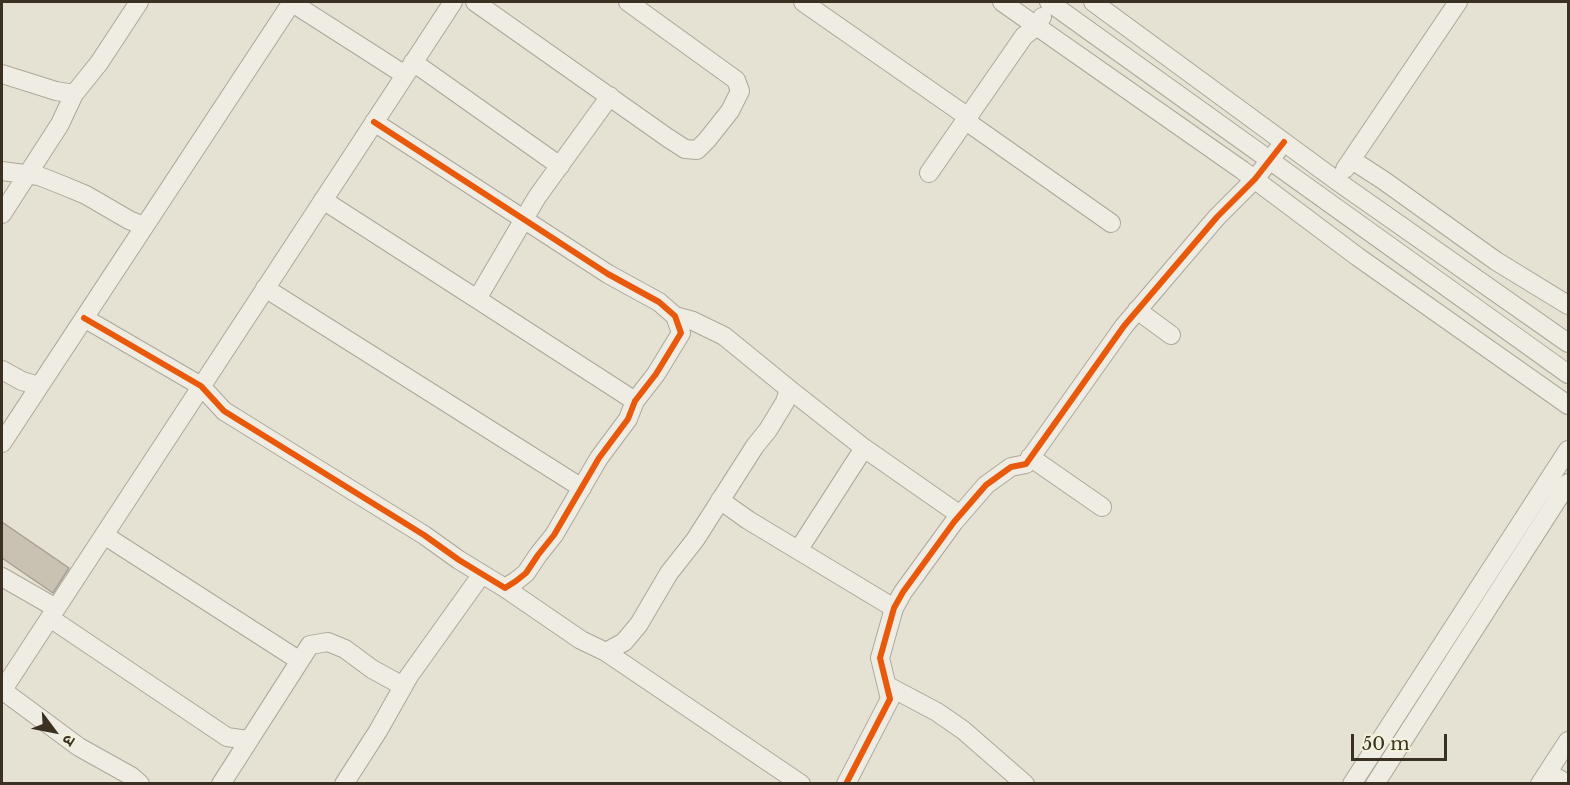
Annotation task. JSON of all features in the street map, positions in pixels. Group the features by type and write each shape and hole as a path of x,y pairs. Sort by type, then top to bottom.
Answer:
{"street":[{"path":"2,214 60,124 74,94 99,63 139,2"},
{"path":"2,443 292,2 409,69 560,166"},
{"path":"140,783 79,747 2,691 453,2"},
{"path":"475,2 685,149 697,150 730,111 740,91 736,80 628,2"},
{"path":"803,2 1112,223"},
{"path":"1002,2 1255,179 1359,257 1569,405"},
{"path":"929,173 1024,36 1037,26 1050,2 1569,375"},
{"path":"1093,2 1337,181 1569,343"},
{"path":"1337,181 1458,2"},
{"path":"2,74 56,91 74,94"},
{"path":"477,299 537,197 610,96"},
{"path":"374,122 609,274 659,302 675,316 693,321 724,336 864,448 960,515"},
{"path":"846,783 890,699 880,658 894,608 930,554 986,485 1011,467 1026,464 1098,360 1137,310 1217,217 1255,179 1284,142"},
{"path":"1352,160 1496,261 1569,305"},
{"path":"2,171 39,176 86,195 144,226"},
{"path":"323,200 635,401"},
{"path":"266,288 582,488"},
{"path":"1137,310 1172,335"},
{"path":"505,588 526,573 554,535 598,458 628,418 635,401 656,374 681,333 675,316"},
{"path":"84,318 201,386 224,411 424,535 581,640 606,652 801,783"},
{"path":"2,370 22,381 39,386"},
{"path":"606,652 624,642 639,624 669,573 695,540 768,430 785,402 789,389"},
{"path":"799,549 864,448"},
{"path":"1352,783 1569,450"},
{"path":"1030,457 1102,507"},
{"path":"1375,783 1569,483"},
{"path":"720,500 748,520 894,608"},
{"path":"104,535 300,661"},
{"path":"344,783 404,686 482,574"},
{"path":"2,577 227,737 248,740"},
{"path":"221,783 310,645 327,642 345,649 372,669 404,686"},
{"path":"888,686 937,712 963,730 1025,783"},
{"path":"1568,783 1544,778 1569,741"}],"building":[{"path":"2,522 69,568 53,593 2,558"}],"cycle path":[{"path":"84,318 201,386 224,411 424,535 459,560 505,588 516,581 526,573 554,535 599,458 628,419 635,401 656,374 681,333 675,316 659,302 608,274 374,122"},
{"path":"846,784 890,699 880,658 894,608 903,592 954,522 986,485 1011,467 1026,464 1124,326 1217,217 1255,179 1284,142"}]}
